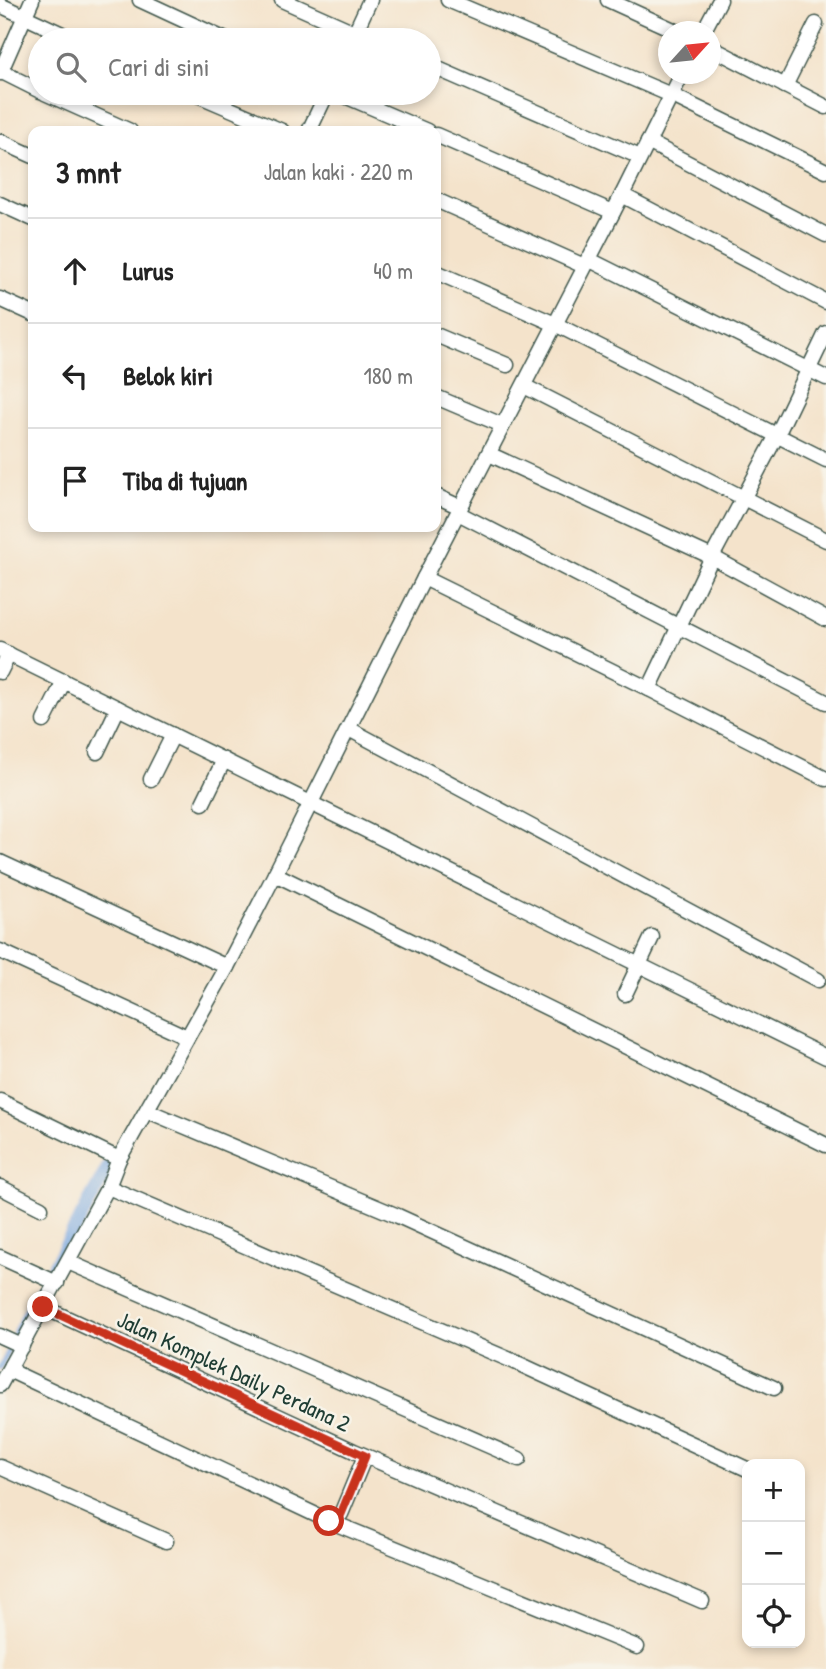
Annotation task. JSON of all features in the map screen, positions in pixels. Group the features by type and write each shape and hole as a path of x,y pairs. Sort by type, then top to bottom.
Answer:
{"street":[{"path":"28,85 0,72 33,0"},
{"path":"140,0 200,28"},
{"path":"282,0 337,28"},
{"path":"357,28 370,0"},
{"path":"448,0 671,95 826,171"},
{"path":"608,0 658,23"},
{"path":"709,21 720,0"},
{"path":"0,5 48,28"},
{"path":"785,86 816,24"},
{"path":"721,53 826,107"},
{"path":"441,70 640,157"},
{"path":"0,1385 13,1369 22,1346 108,1187 119,1158 148,1111 227,967 677,84"},
{"path":"72,105 119,126"},
{"path":"221,105 270,126"},
{"path":"311,126 321,105"},
{"path":"366,105 415,126"},
{"path":"441,137 613,212"},
{"path":"0,141 28,154"},
{"path":"648,142 826,235"},
{"path":"622,195 826,302"},
{"path":"441,202 586,263 826,379"},
{"path":"0,204 28,217"},
{"path":"441,274 555,324 826,460"},
{"path":"0,299 28,312"},
{"path":"649,689 712,557 777,435 826,333"},
{"path":"441,337 507,365"},
{"path":"524,386 826,540"},
{"path":"441,399 502,425"},
{"path":"489,454 712,557 826,619"},
{"path":"441,499 826,702"},
{"path":"424,578 826,779"},
{"path":"0,672 4,652 826,1057"},
{"path":"44,721 64,681"},
{"path":"96,752 118,708"},
{"path":"349,729 818,980"},
{"path":"151,779 173,735"},
{"path":"203,803 224,760"},
{"path":"0,862 227,967"},
{"path":"275,874 826,1145"},
{"path":"625,994 652,937"},
{"path":"0,951 187,1037"},
{"path":"0,1101 119,1158"},
{"path":"148,1111 398,1216 774,1388"},
{"path":"0,1186 41,1208"},
{"path":"108,1187 515,1362 742,1467"},
{"path":"0,1257 57,1283"},
{"path":"68,1262 519,1459"},
{"name":"Jalan Komplek Daily Perdana 2","path":"43,1307 365,1456 341,1514 329,1521"},
{"path":"0,1336 22,1346"},
{"path":"13,1369 329,1521 637,1647"},
{"path":"365,1456 702,1601"},
{"path":"0,1467 166,1541"}],"waterway":[{"path":"53,1269 109,1166"},
{"path":"19,1333 42,1289"},
{"path":"0,1368 8,1352"}],"route":[{"path":"43,1307 365,1456 341,1514 329,1521"}]}
